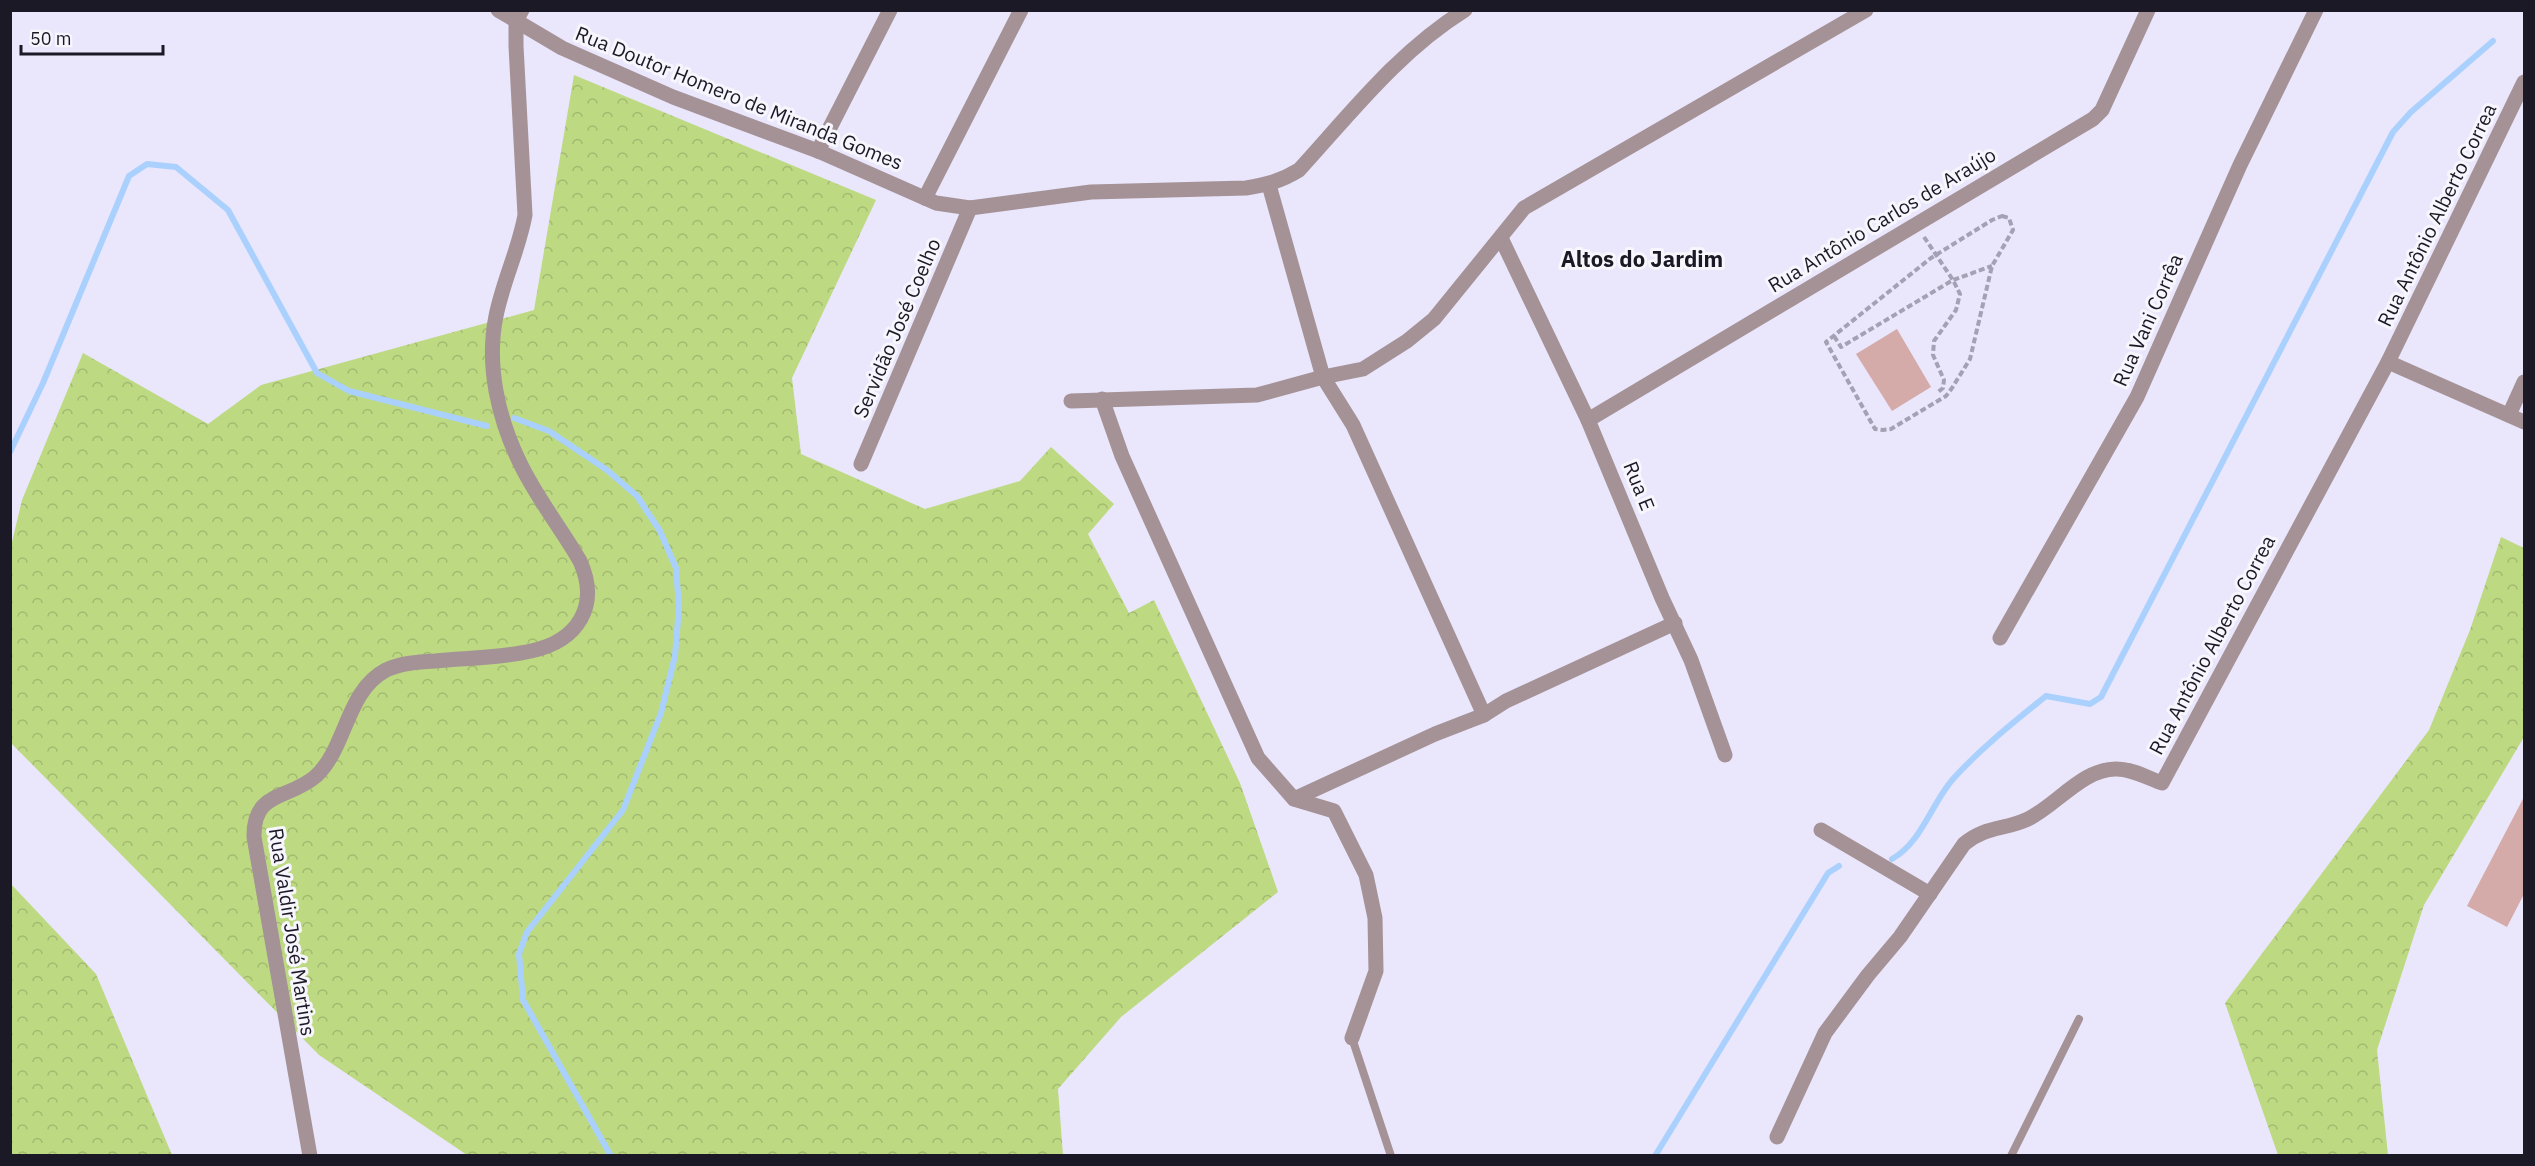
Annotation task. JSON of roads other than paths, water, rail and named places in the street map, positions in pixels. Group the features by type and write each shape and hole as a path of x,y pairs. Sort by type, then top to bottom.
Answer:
{"street":[{"name":"Rua Doutor Homero de Miranda Gomes","path":"498,10 519,16 562,48 674,97 818,151 925,198 970,208 1091,192 1246,188 1269,185 1284,180 1299,170 1378,81 1406,54 1465,10"},
{"path":"818,151 890,10"},
{"path":"925,198 1021,10"},
{"path":"1071,400 1257,395 1363,369 1407,341 1434,319 1524,208 1866,10"},
{"name":"Rua Antônio Carlos de Araújo","path":"1588,420 2093,119 2102,110 2148,10"},
{"name":"Rua Vani Corrêa","path":"2000,638 2137,397 2240,165 2316,10"},
{"name":"Rua Valdir José Martins","path":"310,1155 254,837 254,822 258,812 263,804 308,783 320,772 335,752 356,703 371,683 385,671 405,664 531,651 573,631 585,614 589,594 587,575 580,561 516,455 499,405 493,372 495,318 521,236 525,215 519,16"},
{"name":"Rua Antônio Alberto Correa","path":"1777,1137 1825,1033 1900,937 1964,844 1975,835 1991,828 2027,820 2050,807 2084,780 2102,772 2117,769 2162,783 2388,362 2524,82"},
{"path":"1269,185 1323,377 1353,425 1484,715"},
{"name":"Servidão José Coelho","path":"861,464 970,208"},
{"name":"Rua E","path":"1501,238 1588,420 1662,598 1675,623 1725,755"},
{"path":"2388,362 2524,422"},
{"path":"2509,415 2524,382"},
{"path":"1102,399 1122,456 1258,758 1294,800 1334,811 1366,875 1374,918 1376,971 1352,1038"},
{"path":"1294,800 1435,734 1484,715 1506,701 1675,623"},
{"path":"1821,830 1930,894"}],"lane":[{"path":"2011,1155 2079,1019"},
{"path":"1352,1038 1391,1155"}],"waterway":[{"path":"1892,859 1902,852 1919,833 1953,779 1998,736 2046,696 2090,704 2101,697 2393,132 2411,112 2493,41"},
{"path":"10,452 43,383 129,176 147,164 176,167 228,210 317,373 349,391 487,426"},
{"path":"514,418 549,431 607,470 637,496 660,531 676,568 679,607 675,656 661,713 623,810 527,932 519,954 523,1000 611,1156"},
{"path":"1655,1156 1828,873 1839,866"}],"district":[{"name":"Altos do Jardim","path":"1642,259"}]}
